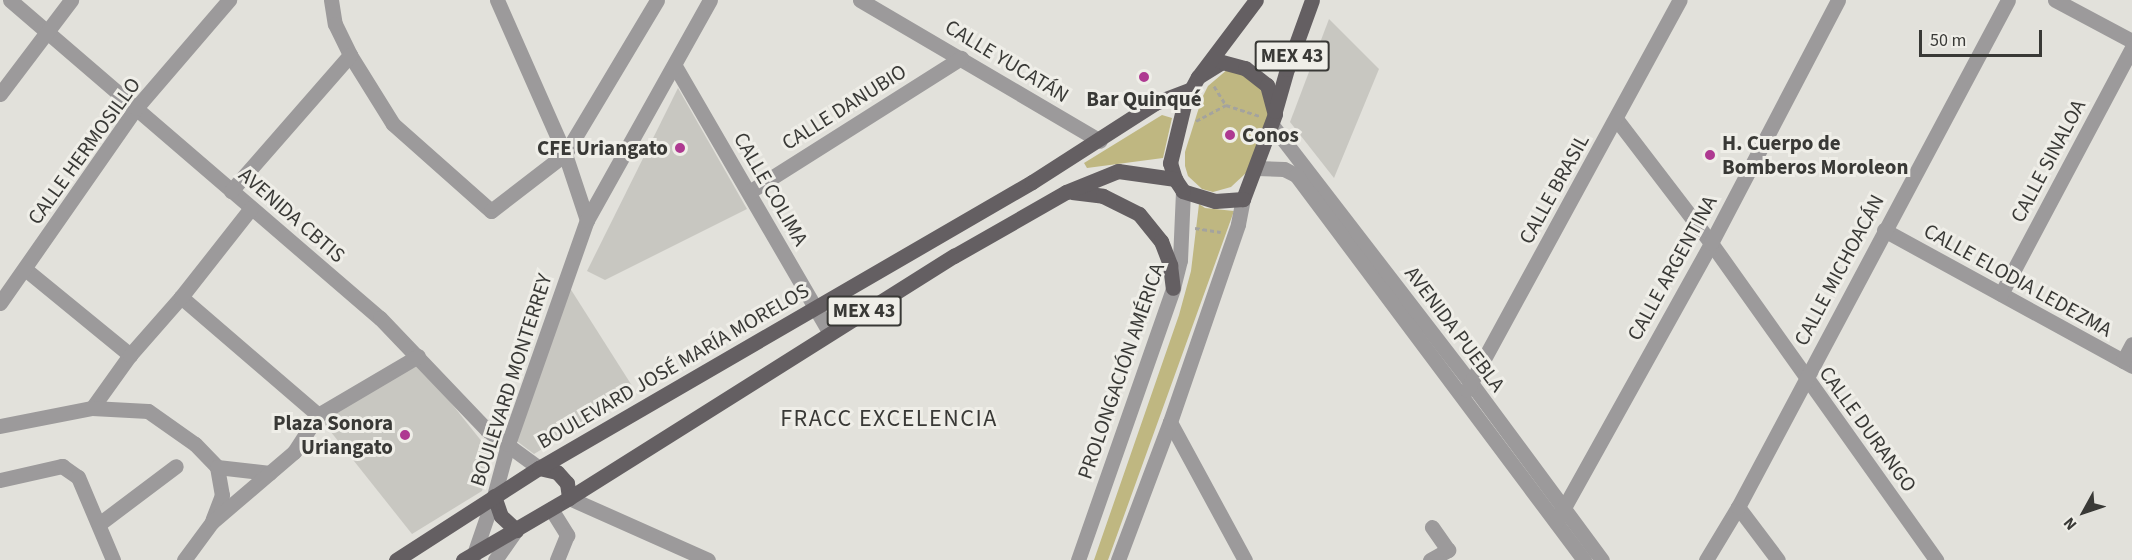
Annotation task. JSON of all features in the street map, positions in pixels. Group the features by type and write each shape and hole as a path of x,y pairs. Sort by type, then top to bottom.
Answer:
{"main road":[{"name":"MEX 43","path":"1179,185 1170,163 1176,131 1195,83 1256,0"},
{"name":"MEX 43","path":"470,558 569,498 829,332 954,256 1066,192 1118,171 1179,185 1215,201 1243,199 1273,120 1287,69 1312,0"},
{"name":"MEX 43","path":"1195,83 1222,62 1245,68 1267,85 1273,120"},
{"name":"BOULEVARD JOSÉ MARÍA MORELOS","path":"396,560 539,468 1100,141 1155,103 1195,83"},
{"path":"1066,192 1102,196 1139,214 1161,241 1170,265 1173,288"},
{"path":"539,468 557,472 567,483 569,498"},
{"path":"494,496 501,516 516,530"}],"street":[{"name":"AVENIDA CBTIS","path":"10,0 380,318 487,430 539,468"},
{"path":"0,94 45,31 71,0"},
{"name":"CALLE HERMOSILLO","path":"0,303 136,108 229,0"},
{"path":"331,0 335,24 350,56 393,124 491,212 565,154 657,0"},
{"path":"497,0 565,154 587,220"},
{"name":"BOULEVARD MONTERREY","path":"470,558 494,496 508,444 587,220 710,0"},
{"name":"CALLE YUCATÁN","path":"860,0 1100,141"},
{"name":"CALLE BRASIL","path":"1462,398 1617,120 1680,0"},
{"name":"CALLE ARGENTINA","path":"1559,515 1711,243 1838,0"},
{"name":"CALLE MICHOACÁN","path":"1706,560 1738,507 1805,377 2008,0"},
{"path":"2055,0 2132,41"},
{"name":"CALLE SINALOA","path":"2001,294 2132,48"},
{"path":"231,191 350,56"},
{"name":"CALLE DANUBIO","path":"749,192 961,58"},
{"name":"CALLE COLIMA","path":"675,66 829,332"},
{"name":"AVENIDA PUEBLA","path":"1273,120 1471,383 1559,515 1584,560"},
{"name":"CALLE DURANGO","path":"1617,120 1711,243 1936,560"},
{"name":"AVENIDA PUEBLA","path":"1256,168 1284,169 1296,175 1462,398 1559,515 1602,560"},
{"path":"574,182 583,189 595,190 608,183"},
{"name":"PROLONGACIÓN AMÉRICA","path":"1078,560 1173,288 1180,260 1179,185"},
{"path":"1118,560 1170,422 1234,234 1243,199"},
{"path":"92,408 130,355 181,297 251,208"},
{"name":"CALLE ELODIA LEDEZMA","path":"1884,230 2127,363"},
{"path":"25,269 130,355"},
{"path":"181,297 318,415"},
{"path":"2127,363 2132,344"},
{"path":"184,560 212,522 294,452 318,415 418,356"},
{"path":"0,426 92,408 148,411 195,444 217,466 222,495 212,522"},
{"path":"1170,422 1245,560"},
{"path":"0,480 62,466 78,477 113,560"},
{"path":"99,524 176,466"},
{"path":"217,466 270,473"},
{"path":"569,498 708,560"},
{"path":"1738,507 1778,560"},
{"path":"551,509 567,535 558,560"},
{"path":"1431,560 1448,550 1432,527"},
{"path":"495,560 516,530"}],"path":[{"path":"1214,86 1226,105 1273,120"},
{"path":"1176,131 1226,105"},
{"path":"1181,226 1234,234"}],"shaded area":[{"path":"1228,69 1256,78 1271,112 1247,172 1231,187 1213,192 1202,189 1188,176 1185,152 1208,86"},
{"path":"1162,115 1172,118 1163,158 1087,168 1084,163"},
{"path":"1199,204 1205,208 1234,211 1108,560 1094,560 1179,315 1191,271"}],"building":[{"path":"1329,19 1379,69 1334,178 1290,122"},
{"name":"CFE Uriangato","path":"678,88 747,209 605,280 587,271"},
{"path":"568,285 636,392 534,454 510,436"},
{"name":"Plaza Sonora Uriangato","path":"416,359 491,453 482,491 412,534 319,417"}],"place":[{"name":"Bar Quinqué","path":"1144,77"},
{"name":"Conos","path":"1230,135"},
{"name":"CFE Uriangato","path":"680,148"},
{"name":"H. Cuerpo de Bomberos Moroleon","path":"1710,155"},
{"name":"Plaza Sonora Uriangato","path":"405,435"}],"district":[{"name":"FRACC EXCELENCIA","path":"889,419"}]}
